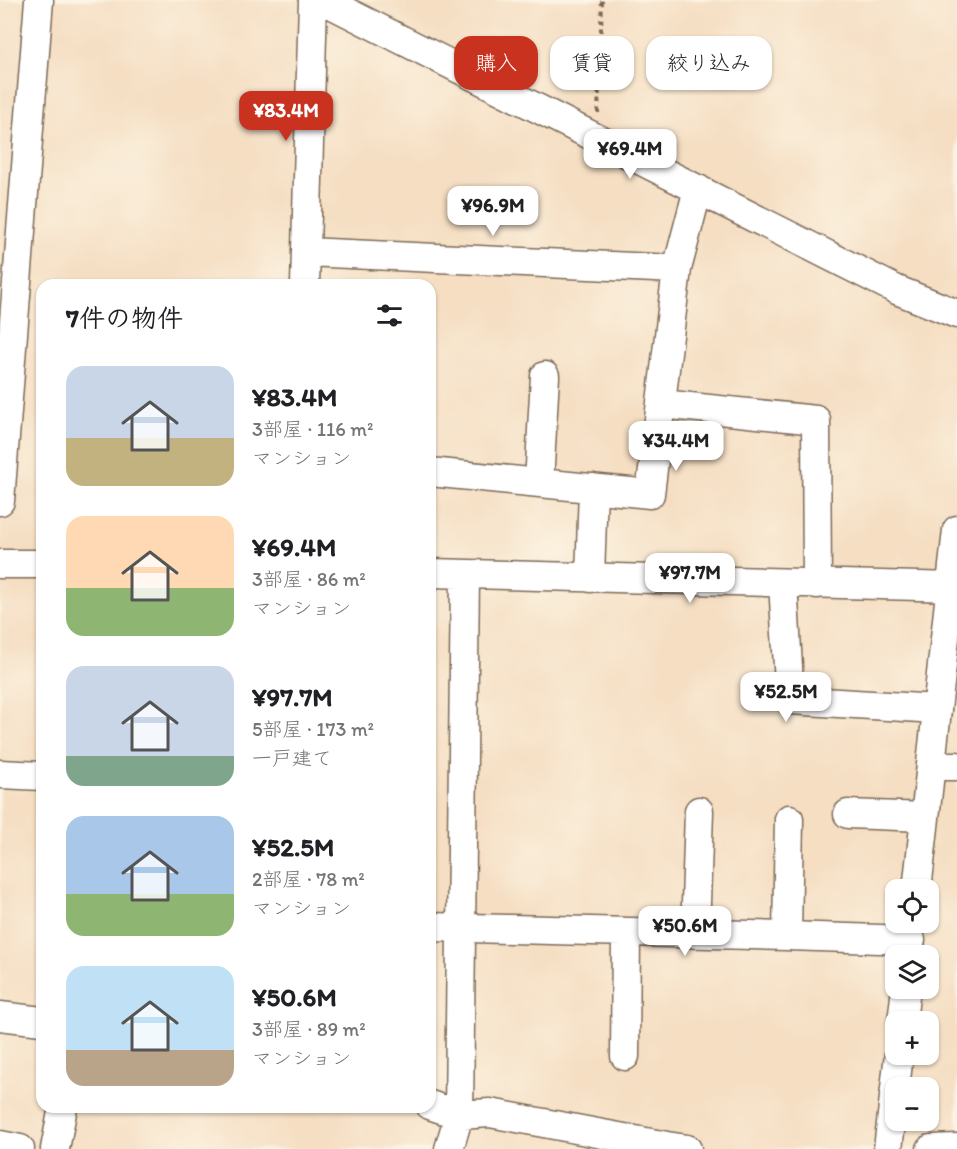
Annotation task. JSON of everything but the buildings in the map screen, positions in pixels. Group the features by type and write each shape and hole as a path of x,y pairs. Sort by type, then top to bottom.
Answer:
{"street":[{"path":"0,501 39,0"},
{"path":"305,279 313,0"},
{"path":"324,0 897,290 957,314"},
{"path":"436,473 650,494 677,269 698,189"},
{"path":"306,252 677,269"},
{"path":"539,483 545,376"},
{"path":"661,404 816,420 817,584"},
{"path":"590,578 593,488"},
{"path":"918,879 925,817 944,766 937,709 954,587 957,530"},
{"path":"0,564 36,564"},
{"path":"436,573 954,587"},
{"path":"449,1149 459,1115 465,575"},
{"path":"783,583 790,700 937,709"},
{"path":"0,774 36,776"},
{"path":"694,934 699,811"},
{"path":"848,814 925,817"},
{"path":"787,936 789,819"},
{"path":"436,927 911,939"},
{"path":"626,932 626,1056"},
{"path":"0,1016 36,1020"},
{"path":"888,1149 898,1065"},
{"path":"436,1107 459,1115 490,1113 687,1149"},
{"path":"55,1149 62,1113"},
{"path":"0,1145 20,1149"},
{"path":"932,1149 957,1148"}],"path":[{"path":"597,138 602,0"}]}
